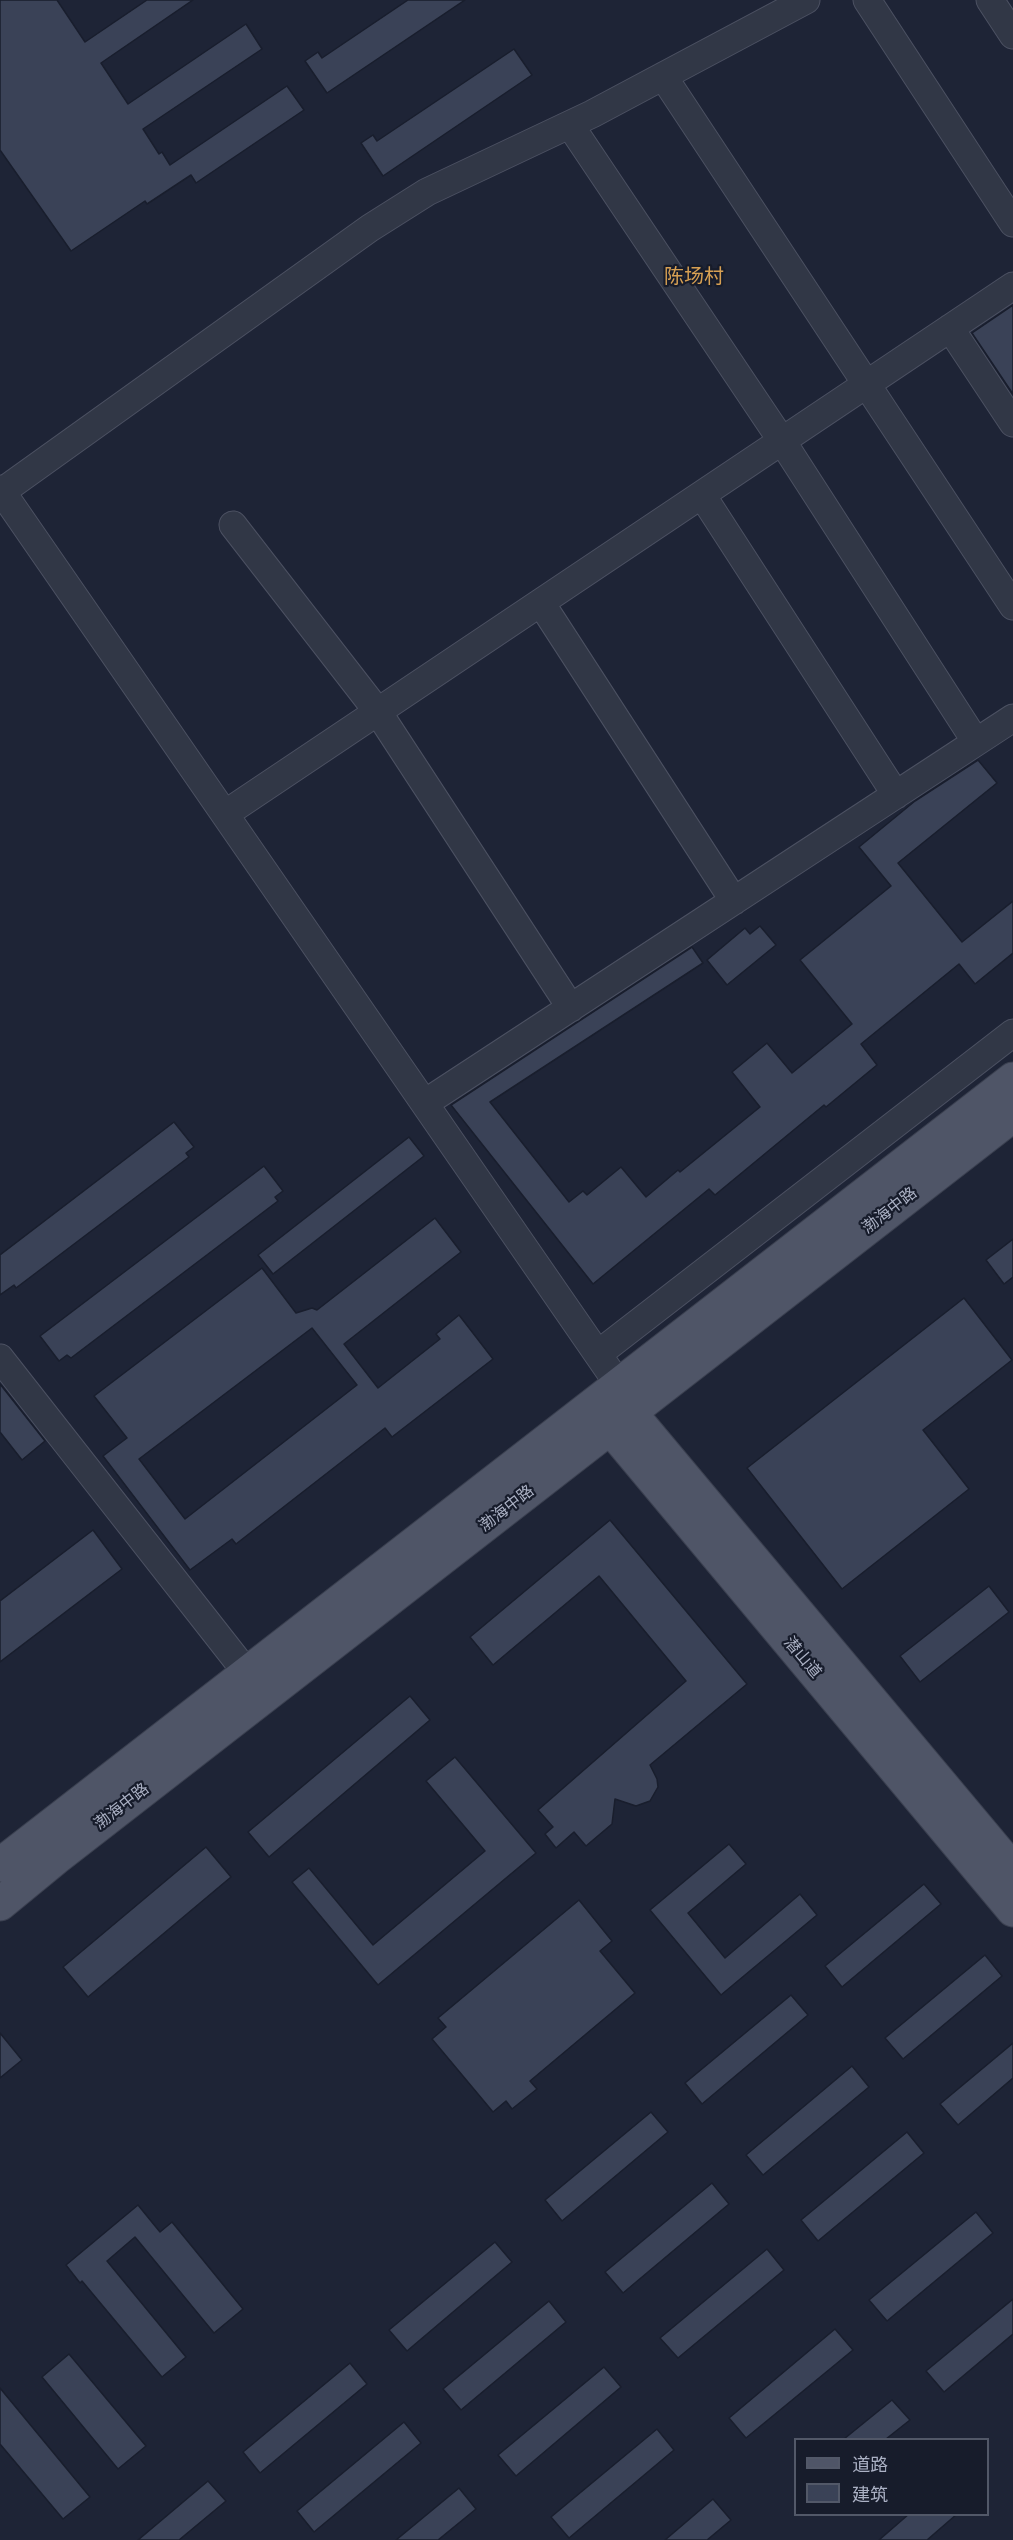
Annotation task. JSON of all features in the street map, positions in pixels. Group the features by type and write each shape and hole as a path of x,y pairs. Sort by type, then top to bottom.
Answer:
{"main road":[{"name":"渤海中路","path":"0,1904 1013,1079"},
{"name":"渤海中路","path":"0,1865 247,1673 1013,1115"},
{"name":"潜山道","path":"613,1405 1013,1870"},
{"name":"潜山道","path":"613,1405 1013,1910"}],"street":[{"path":"613,1405 598,1354 1,491 370,228 427,192 570,125 806,0"},
{"path":"867,0 1013,223"},
{"path":"990,0 1013,35"},
{"path":"663,76 1013,606"},
{"path":"570,125 782,441 976,742"},
{"path":"225,814 1013,286"},
{"path":"951,328 1013,423"},
{"path":"702,495 896,795"},
{"path":"233,525 378,712 571,1008"},
{"path":"541,603 734,901"},
{"path":"425,1103 1013,718"},
{"path":"598,1354 1013,1033"},
{"path":"0,1358 247,1673"}],"building":[{"path":"0,0 57,0 85,42 147,0 193,0 101,63 128,104 246,24 262,49 143,129 159,154 162,152 170,165 287,86 304,110 196,183 191,175 147,204 145,201 71,251 0,150"},
{"path":"408,0 465,0 327,93 305,61 318,52 322,58"},
{"path":"514,49 532,75 383,176 361,143 373,135 377,141"},
{"path":"1013,305 1013,394 972,333"},
{"path":"978,760 997,783 898,863 962,942 1013,901 1013,953 975,984 959,964 861,1044 877,1065 826,1107 824,1105 715,1195 709,1189 593,1284 451,1105 692,947 703,963 490,1102 569,1202 583,1191 587,1195 621,1167 646,1197 760,1107 732,1072 767,1043 792,1073 852,1024 800,960 891,886 859,847 915,801"},
{"path":"760,926 776,945 727,985 707,960 745,928 750,934"},
{"path":"174,1122 194,1147 186,1153 189,1157 16,1288 14,1285 0,1295 0,1255"},
{"path":"409,1137 424,1156 273,1274 258,1255"},
{"path":"264,1166 283,1191 275,1197 278,1201 71,1358 67,1355 59,1361 40,1336"},
{"path":"435,1218 461,1252 344,1344 378,1388 440,1339 436,1334 459,1315 493,1359 392,1437 385,1428 236,1544 232,1539 190,1570 103,1456 127,1438 94,1396 262,1268 296,1313 312,1308 317,1310","holes":["312,1328 357,1385 185,1519 139,1459"]},
{"path":"1013,1239 1013,1277 1004,1284 986,1260"},
{"path":"964,1298 1012,1360 923,1430 969,1489 842,1589 747,1468"},
{"path":"0,1384 45,1441 22,1460 0,1432"},
{"path":"610,1520 747,1684 650,1765 658,1787 650,1801 636,1806 615,1799 612,1824 586,1846 574,1832 556,1848 545,1834 553,1827 538,1810 686,1681 599,1576 493,1665 470,1637"},
{"path":"93,1530 122,1569 0,1662 0,1601"},
{"path":"989,1586 1009,1612 920,1682 900,1656"},
{"path":"410,1696 430,1720 269,1857 248,1832"},
{"path":"455,1757 536,1853 378,1985 292,1882 309,1868 373,1945 485,1851 426,1781"},
{"path":"729,1844 746,1864 688,1913 725,1958 800,1894 817,1915 721,1995 650,1910"},
{"path":"206,1847 231,1877 88,1997 63,1967"},
{"path":"924,1884 941,1904 842,1987 825,1966"},
{"path":"579,1900 612,1941 600,1951 635,1993 530,2081 537,2089 512,2109 506,2101 493,2112 432,2039 446,2027 438,2018"},
{"path":"985,1955 1002,1976 903,2059 885,2038"},
{"path":"791,1995 808,2015 702,2104 685,2083"},
{"path":"0,2033 22,2060 0,2078"},
{"path":"1013,2043 1013,2078 958,2125 940,2104"},
{"path":"852,2066 869,2087 763,2175 746,2155"},
{"path":"651,2112 668,2132 562,2221 545,2200"},
{"path":"907,2132 924,2153 818,2241 801,2220"},
{"path":"712,2183 729,2204 623,2293 605,2272"},
{"path":"138,2205 160,2232 172,2222 243,2309 214,2333 135,2237 107,2261 186,2357 162,2377 66,2265"},
{"path":"976,2212 993,2233 887,2321 869,2300"},
{"path":"495,2242 512,2262 407,2351 389,2330"},
{"path":"767,2249 784,2270 678,2358 660,2338"},
{"path":"1013,2299 1013,2334 944,2392 926,2371"},
{"path":"549,2301 566,2322 461,2410 443,2389"},
{"path":"835,2329 853,2350 746,2438 729,2418"},
{"path":"69,2354 146,2446 118,2469 42,2377"},
{"path":"350,2363 367,2384 260,2473 243,2452"},
{"path":"604,2367 621,2387 516,2476 498,2455"},
{"path":"0,2388 90,2497 63,2519 0,2444"},
{"path":"892,2400 910,2420 887,2438 845,2438"},
{"path":"404,2422 421,2443 314,2532 297,2511"},
{"path":"657,2429 674,2450 569,2538 551,2517"},
{"path":"208,2481 226,2501 179,2540 138,2540"},
{"path":"459,2488 476,2509 438,2540 396,2540"},
{"path":"713,2499 731,2520 707,2540 665,2540"},
{"path":"907,2516 955,2516 927,2540 879,2540"}],"district":[{"name":"陈场村","path":"694,278"}]}
